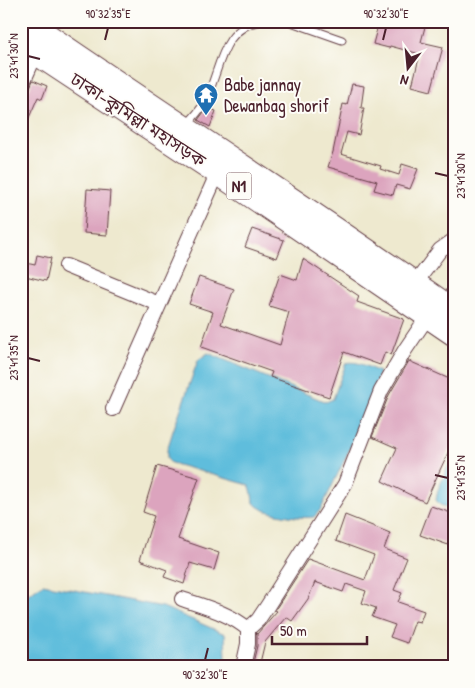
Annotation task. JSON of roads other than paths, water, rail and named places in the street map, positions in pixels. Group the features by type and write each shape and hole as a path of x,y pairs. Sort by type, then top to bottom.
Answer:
{"highway":[{"name":"ঢাকা–কুমিল্লা মহাসড়ক","path":"25,21 286,195 454,312"},
{"name":"ঢাকা–কুমিল্লা মহাসড়ক","path":"29,48 218,172 454,333"}],"street":[{"path":"21,87 29,48"},
{"path":"113,409 218,172"},
{"path":"414,285 440,250 454,240"},
{"path":"66,266 159,304"},
{"path":"243,667 248,644 248,629 258,620 334,504 353,465 381,391 404,350 428,316"},
{"path":"182,599 238,620 248,629"}],"lane":[{"path":"183,128 204,103 232,36 250,23 262,21"},
{"path":"288,21 342,40"}],"water":[{"path":"208,353 326,402 333,399 346,363 358,363 379,372 374,392 355,438 321,509 314,517 292,516 266,511 255,504 249,485 171,463 167,459 167,450 198,360"},
{"path":"454,452 454,509 440,505 436,500 438,490"},
{"path":"43,584 163,607 225,634 226,658 224,667 21,667 21,599"}],"place":[{"name":"Babe jannay Dewanbag shorif","path":"206,116"}]}
